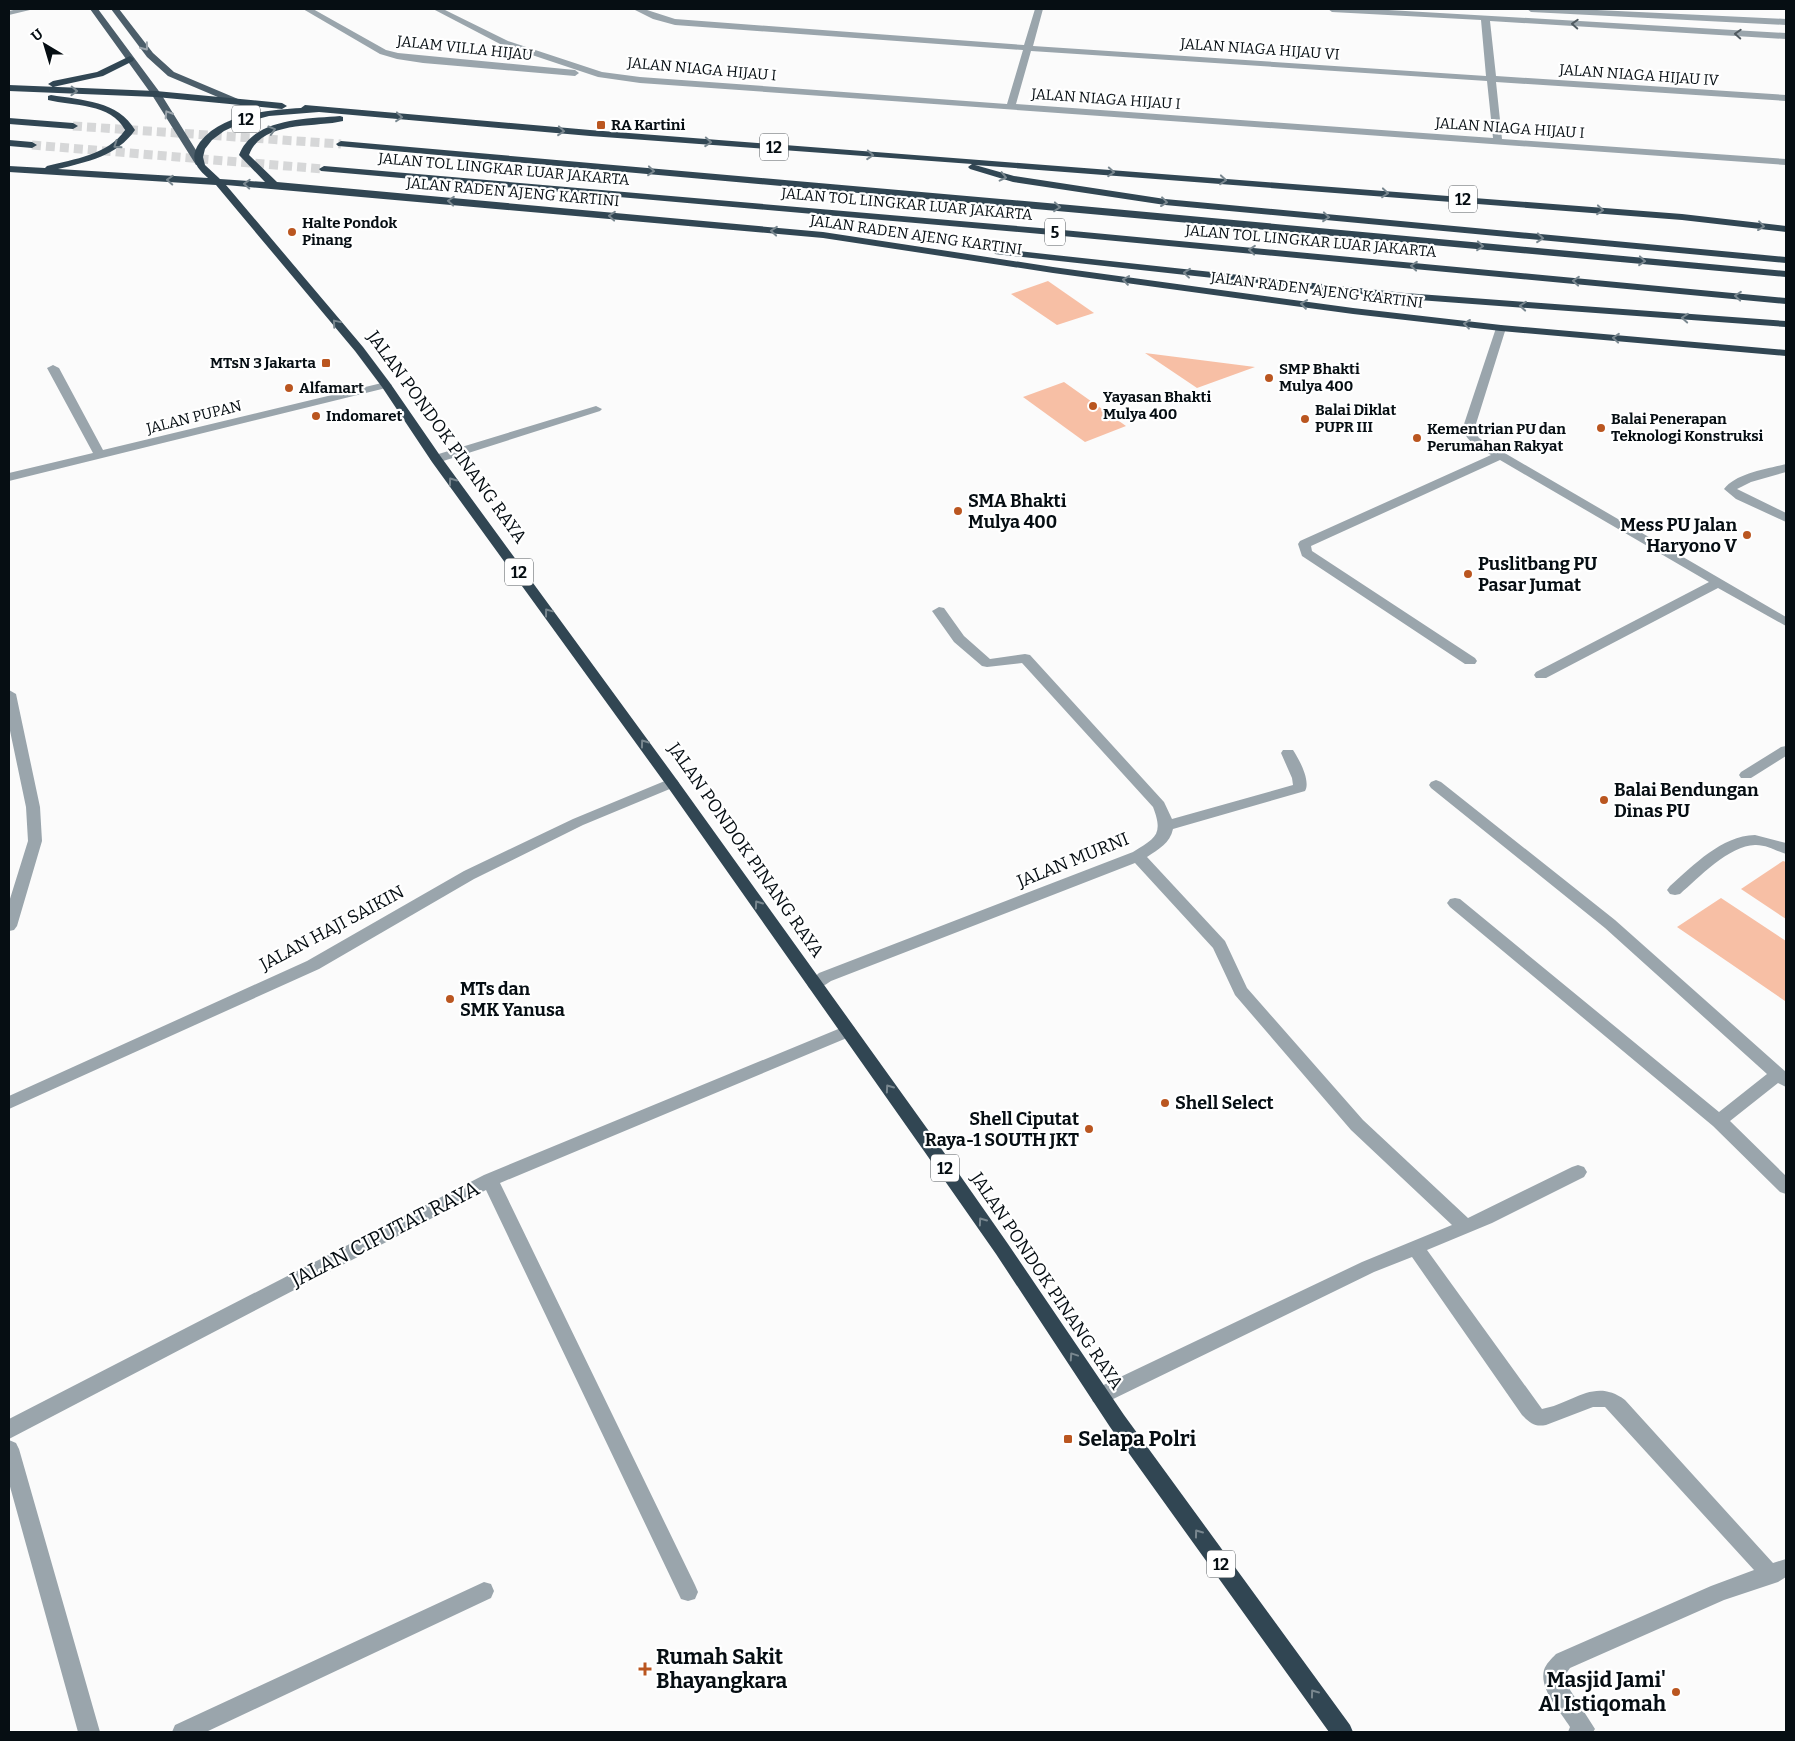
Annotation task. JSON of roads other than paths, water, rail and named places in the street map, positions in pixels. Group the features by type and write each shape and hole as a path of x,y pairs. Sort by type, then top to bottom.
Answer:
{"highway":[{"path":"25,89 100,74 130,59"},
{"path":"9,90 156,94"},
{"path":"9,90 104,109 122,117 129,124 130,130 127,137 107,151 36,172"},
{"name":"12","path":"156,94 374,115 957,162 1140,174 1682,217 1786,229"},
{"name":"12","path":"199,163 198,154 202,145 210,137 238,122 276,112 316,110"},
{"path":"274,185 244,155 244,148 252,140 264,132 296,124 374,115"},
{"path":"9,122 73,126"},
{"path":"9,143 32,145"},
{"name":"JALAN TOL LINGKAR LUAR JAKARTA","path":"341,144 1070,208 1786,274"},
{"path":"957,162 992,175 1165,202 1786,260"},
{"name":"JALAN PONDOK PINANG RAYA","path":"199,163 219,183 359,349 386,385 436,459 672,783 815,984 1002,1249 1100,1396 1342,1732"},
{"name":"JALAN TOL LINGKAR LUAR JAKARTA","path":"324,169 1052,232 1786,301"},
{"name":"JALAN RADEN AJENG KARTINI","path":"9,170 274,185 823,235 1054,270 1353,311 1501,328 1786,353"},
{"path":"934,251 986,251 1405,296 1786,324"}],"main road":[{"name":"JALAN PONDOK PINANG RAYA","path":"94,9 156,94 199,163"},
{"path":"101,18 117,11 150,55 171,74 234,101"}],"street":[{"path":"9,13 30,9"},
{"name":"JALAM VILLA HIJAU","path":"307,9 383,52 397,56 423,60 601,75"},
{"name":"JALAN NIAGA HIJAU I","path":"437,9 505,43 601,75 640,80 1786,162"},
{"name":"JALAN NIAGA HIJAU VI","path":"637,9 675,22 847,36 1490,78"},
{"path":"1011,107 1039,9"},
{"path":"1332,9 1378,10 1485,19 1786,36"},
{"path":"1531,9 1786,22"},
{"path":"1765,9 1774,21"},
{"path":"1485,19 1498,142"},
{"name":"JALAN NIAGA HIJAU IV","path":"1490,78 1786,98"},
{"path":"1501,328 1469,427 1470,434 1475,440 1786,622"},
{"path":"53,368 100,455"},
{"name":"JALAN PUPAN","path":"9,477 386,385"},
{"path":"436,459 596,410"},
{"path":"1470,661 1306,553 1304,544 1500,455"},
{"path":"1786,468 1740,482 1730,489 1740,496 1786,518"},
{"path":"1541,675 1719,582"},
{"path":"939,611 958,639 986,663 1025,658 1159,805 1166,820 1166,826 1298,789 1300,785 1299,778 1288,753"},
{"path":"9,694 34,807 35,841 9,926"},
{"path":"1746,775 1786,750"},
{"name":"JALAN HAJI SAIKIN","path":"9,1103 314,965 469,874 578,822 672,783"},
{"path":"1436,785 1610,924 1782,1077 1719,1121"},
{"name":"JALAN MURNI","path":"815,984 825,977 1138,856 1162,839 1166,826"},
{"path":"1675,890 1727,849 1746,840 1763,841 1786,849"},
{"path":"1138,856 1219,945 1241,991 1357,1125 1465,1226"},
{"path":"1455,903 1719,1121 1786,1187"},
{"path":"490,1180 848,1031"},
{"path":"1100,1396 1368,1267 1486,1218 1578,1172"},
{"name":"JALAN CIPUTAT RAYA","path":"9,1431 16,1424 490,1180 688,1592"},
{"path":"1415,1247 1529,1409 1538,1418 1592,1399 1609,1399 1625,1413 1779,1571 1718,1592 1564,1661 1554,1672 1555,1685 1584,1729 1579,1732"},
{"path":"9,1449 89,1732"},
{"path":"183,1732 484,1591"}],"tunnel":[{"path":"73,126 341,144"},
{"path":"32,145 324,169"}],"place":[{"name":"RA Kartini","path":"601,125"},
{"name":"Halte Pondok Pinang","path":"292,232"},
{"name":"MTsN 3 Jakarta","path":"326,363"},
{"name":"SMP Bhakti Mulya 400","path":"1269,378"},
{"name":"Alfamart","path":"289,388"},
{"name":"Yayasan Bhakti Mulya 400","path":"1093,406"},
{"name":"Indomaret","path":"316,416"},
{"name":"Balai Diklat PUPR III","path":"1305,419"},
{"name":"Balai Penerapan Teknologi Konstruksi","path":"1601,428"},
{"name":"Kementrian PU dan Perumahan Rakyat","path":"1417,438"},
{"name":"SMA Bhakti Mulya 400","path":"958,511"},
{"name":"Mess PU Jalan Haryono V","path":"1747,535"},
{"name":"Puslitbang PU Pasar Jumat","path":"1468,574"},
{"name":"Balai Bendungan Dinas PU","path":"1604,800"},
{"name":"MTs dan SMK Yanusa","path":"450,999"},
{"name":"Shell Select","path":"1165,1103"},
{"name":"Shell Ciputat Raya-1 SOUTH JKT","path":"1089,1129"},
{"name":"Selapa Polri","path":"1068,1439"},
{"name":"Rumah Sakit Bhayangkara","path":"645,1669"},
{"name":"Masjid Jami' Al Istiqomah","path":"1676,1692"}]}
